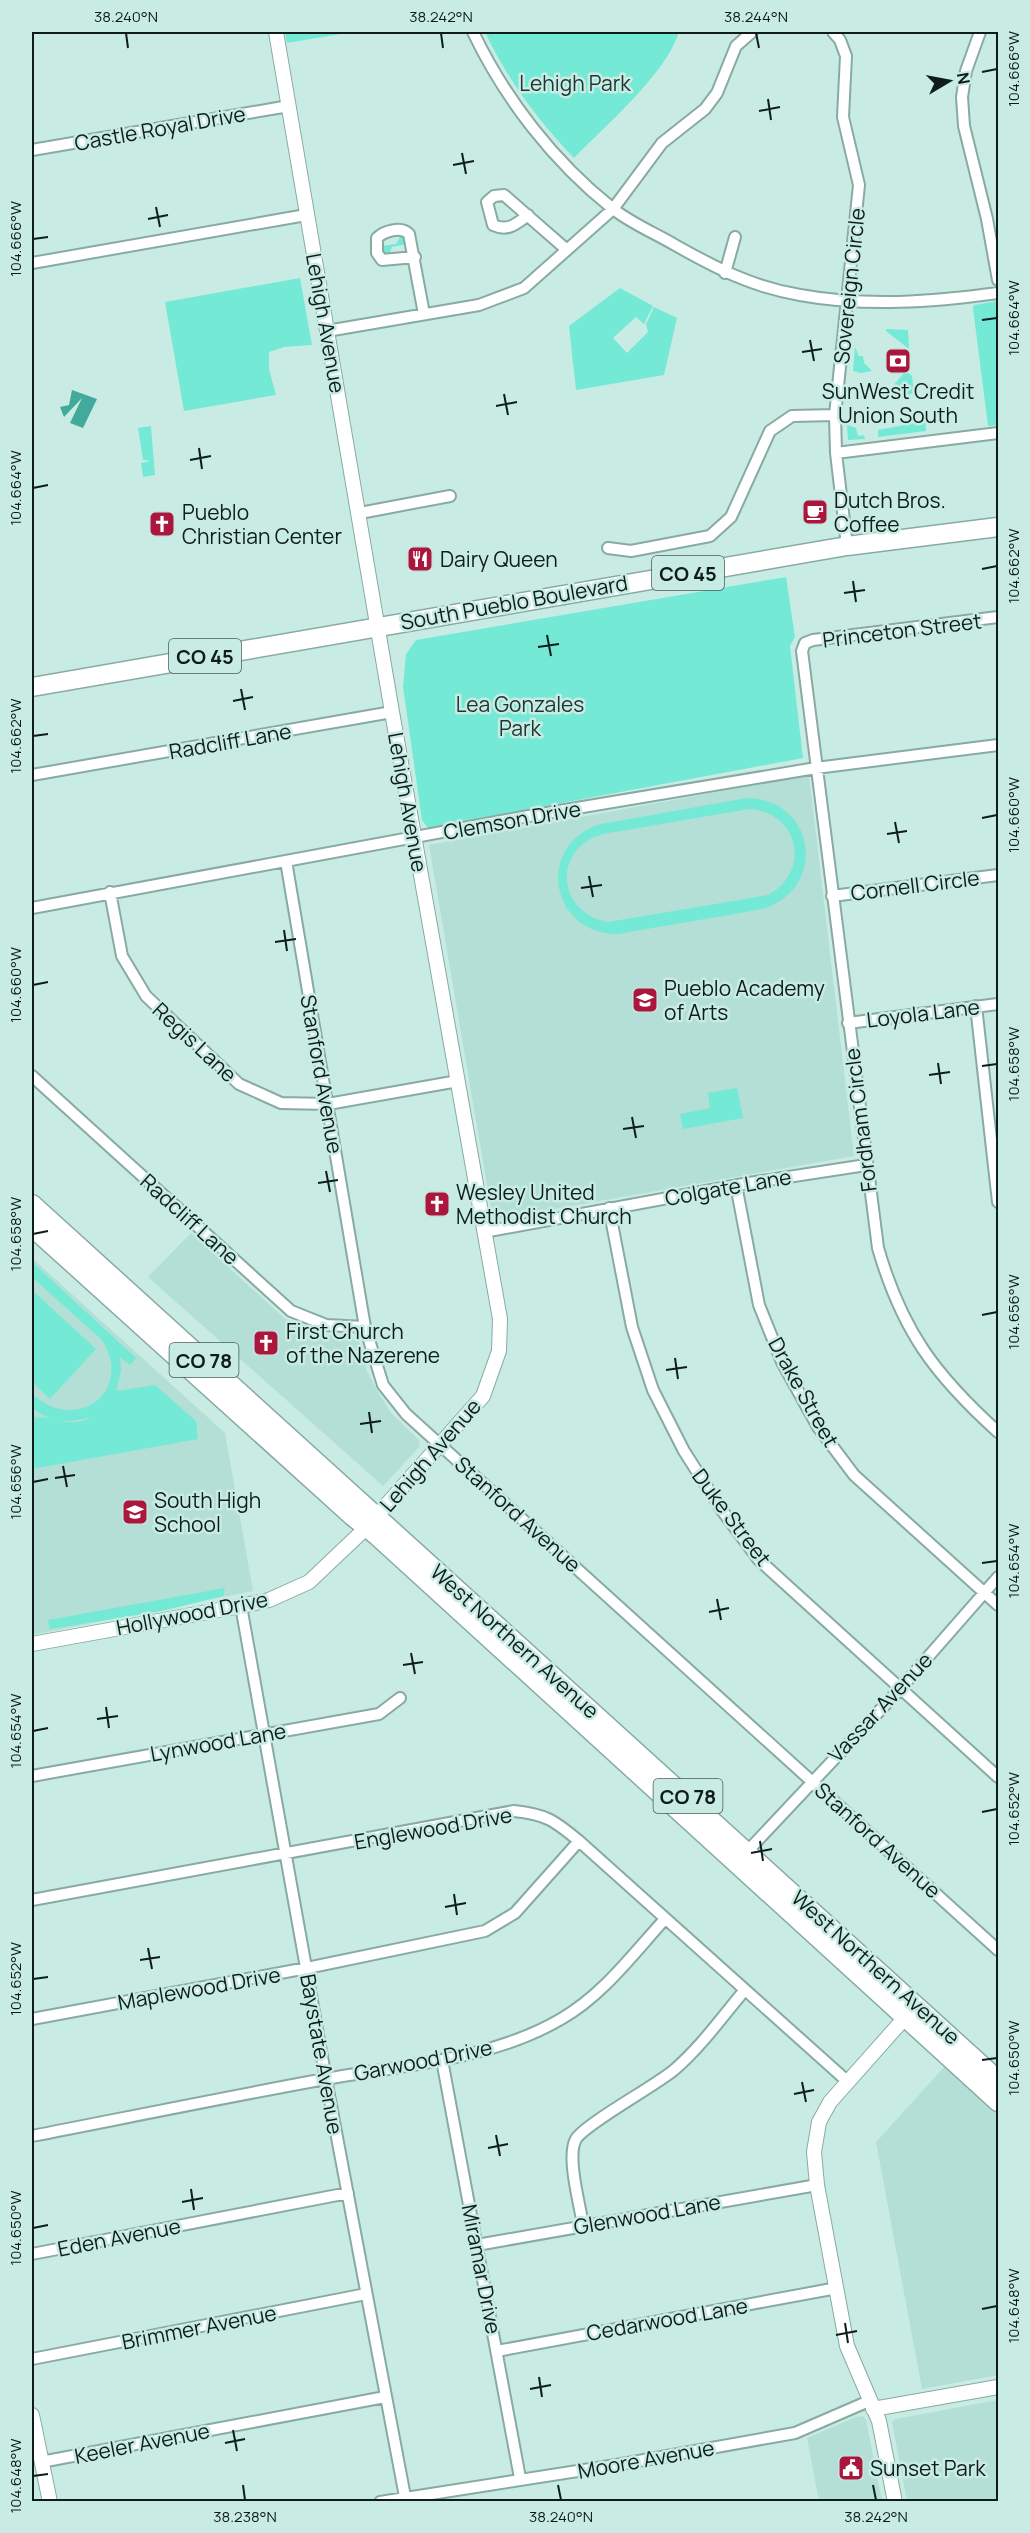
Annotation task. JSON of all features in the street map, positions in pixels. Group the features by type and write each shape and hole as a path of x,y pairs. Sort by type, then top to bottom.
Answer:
{"main road":[{"name":"South Pueblo Boulevard","path":"32,687 847,546 999,527"},
{"name":"West Northern Avenue","path":"32,1204 371,1522"},
{"name":"West Northern Avenue","path":"32,1227 371,1522 912,2010 999,2080"},
{"name":"West Northern Avenue","path":"912,2010 999,2102"}],"street":[{"name":"Lehigh Avenue","path":"276,32 306,215 360,513 392,712 500,1319 499,1351 483,1396 371,1522"},
{"path":"473,32 510,95 552,152 613,209 725,273 800,295 848,300 902,303 999,293"},
{"path":"327,331 479,305 524,288 613,209 662,143 712,101 736,46 752,32"},
{"name":"Sovereign Circle","path":"833,32 840,40 846,56 844,130 859,185 835,415 836,453 847,546"},
{"path":"980,32 966,71 962,97 964,126 987,219 999,280"},
{"name":"Castle Royal Drive","path":"32,150 289,106"},
{"path":"32,263 306,215"},
{"path":"528,215 567,250"},
{"path":"725,273 735,237"},
{"path":"415,256 424,314"},
{"path":"608,548 631,551 710,536 730,517 770,431 792,416 835,415"},
{"path":"836,453 999,433"},
{"path":"360,513 450,496"},
{"name":"Princeton Street","path":"806,643 999,617"},
{"name":"Fordham Circle","path":"806,643 802,659 878,1248 886,1276 907,1325 938,1372 962,1399 999,1432"},
{"name":"Radcliff Lane","path":"32,775 392,712"},
{"path":"816,768 999,745"},
{"name":"Clemson Drive","path":"32,908 110,892 816,768"},
{"name":"Stanford Avenue","path":"286,861 365,1327 382,1385 406,1414 999,1950"},
{"name":"Cornell Circle","path":"832,896 999,875"},
{"name":"Regis Lane","path":"110,892 122,956 146,996 238,1084 281,1103 328,1104 458,1081"},
{"name":"Loyola Lane","path":"848,1023 999,1004"},
{"path":"976,1006 999,1202"},
{"name":"Radcliff Lane","path":"32,1076 291,1311 326,1325 365,1327"},
{"name":"Colgate Lane","path":"484,1232 736,1185 866,1165"},
{"name":"Drake Street","path":"736,1185 759,1305 782,1362 818,1427 854,1475 999,1605"},
{"name":"Duke Street","path":"609,1208 632,1328 653,1390 684,1452 721,1509 759,1560 999,1777"},
{"name":"Hollywood Drive","path":"32,1644 270,1600 309,1581 371,1522"},
{"name":"Vassar Avenue","path":"742,1857 900,1689 999,1577"},
{"name":"Baystate Avenue","path":"241,1606 326,2079 406,2499"},
{"name":"Lynwood Lane","path":"32,1776 379,1714 400,1698"},
{"name":"Englewood Drive","path":"32,1900 286,1855 514,1811 539,1813 556,1821 579,1841 847,2081"},
{"name":"Maplewood Drive","path":"32,2019 307,1968 485,1931 515,1913 579,1841"},
{"name":"Garwood Drive","path":"32,2136 326,2079 442,2060 520,2040 561,2019 594,1997 665,1919"},
{"path":"583,2225 572,2159 576,2139 591,2126 652,2088 677,2068 744,1991"},
{"path":"895,2502 883,2435 847,2346 817,2184 815,2137 830,2102 912,2010"},
{"name":"Miramar Drive","path":"442,2060 520,2478"},
{"name":"Glenwood Lane","path":"477,2245 817,2184"},
{"name":"Eden Avenue","path":"32,2254 348,2193"},
{"name":"Cedarwood Lane","path":"497,2351 837,2288"},
{"name":"Brimmer Avenue","path":"32,2359 366,2294"},
{"name":"Moore Avenue","path":"380,2502 520,2478 616,2465 795,2433 871,2405 999,2387"},
{"name":"Keeler Avenue","path":"41,2462 385,2397"},
{"path":"32,2424 50,2502"}],"shaded area":[{"path":"72,390 97,399 83,428 70,423 82,398 64,417 60,407 69,405"},
{"name":"Pueblo Academy of Arts","path":"809,775 854,1156 493,1220 429,845"},
{"path":"191,1233 284,1318 317,1333 359,1340 367,1371 379,1394 391,1413 419,1440 420,1446 383,1486 148,1277"},
{"name":"South High School","path":"32,1258 225,1433 253,1591 32,1635"},
{"path":"947,2064 998,2114 998,2375 922,2389 876,2142"},
{"path":"998,2400 998,2501 907,2501 892,2422 896,2419"},
{"path":"863,2416 866,2420 882,2501 819,2501 807,2438"}],"green space":[{"path":"285,32 352,32 287,43"},
{"name":"Lehigh Park","path":"485,32 679,32 662,65 649,82 574,158 524,99"},
{"path":"401,235 407,244 392,247 389,255 383,253 381,246 396,244"},
{"path":"300,278 312,345 284,347 269,352 269,369 276,395 184,411 165,302"},
{"path":"620,288 653,306 644,324 636,317 613,338 627,353 648,332 646,324 654,307 677,318 664,375 576,390 569,326"},
{"path":"998,301 998,425 988,426 973,308 974,305"},
{"path":"886,329 908,330 909,349 886,331"},
{"path":"855,347 859,356 863,356 864,363 872,371 861,373 853,371"},
{"path":"906,371 912,376 914,393 896,398 891,395 890,389"},
{"path":"925,421 926,431 878,437 878,430"},
{"path":"847,425 856,428 858,436 864,435 865,439 848,440"},
{"path":"151,426 155,475 143,477 141,463 151,461 143,460 138,428"},
{"name":"Lea Gonzales Park","path":"786,577 795,637 790,646 803,758 428,828 422,820 403,687 406,654 416,640"},
{"path":"747,798 770,802 788,813 800,828 805,846 805,865 798,883 784,898 763,909 618,934 595,930 577,920 565,904 559,886 559,868 566,850 580,834 601,824","holes":["749,809 766,813 779,820 789,831 794,844 795,858 791,872 782,885 768,895 608,922 591,916 578,906 570,894 567,880 568,866 575,852 586,841 603,834"]},
{"path":"737,1088 743,1118 683,1129 680,1114 710,1108 708,1093"},
{"path":"32,1262 136,1358 130,1365 120,1357 121,1371 116,1391 155,1385 196,1421 198,1439 32,1469 32,1418 53,1419 32,1407 32,1394 50,1406 67,1410 83,1408 96,1401 106,1390 111,1375 110,1358 102,1340 32,1277","holes":["92,1417 83,1421 75,1422 61,1421 76,1420"]},
{"path":"32,1290 96,1349 50,1399 32,1382"},
{"path":"225,1588 223,1596 162,1611 50,1629 48,1620"}],"place":[{"name":"SunWest Credit Union South","path":"898,361"},
{"name":"Dutch Bros. Coffee","path":"815,512"},
{"name":"Pueblo Christian Center","path":"162,524"},
{"name":"Dairy Queen","path":"420,559"},
{"name":"Pueblo Academy of Arts","path":"645,1000"},
{"name":"Wesley United Methodist Church","path":"437,1204"},
{"name":"First Church of the Nazerene","path":"266,1343"},
{"name":"South High School","path":"135,1512"},
{"name":"Sunset Park","path":"851,2468"}]}
